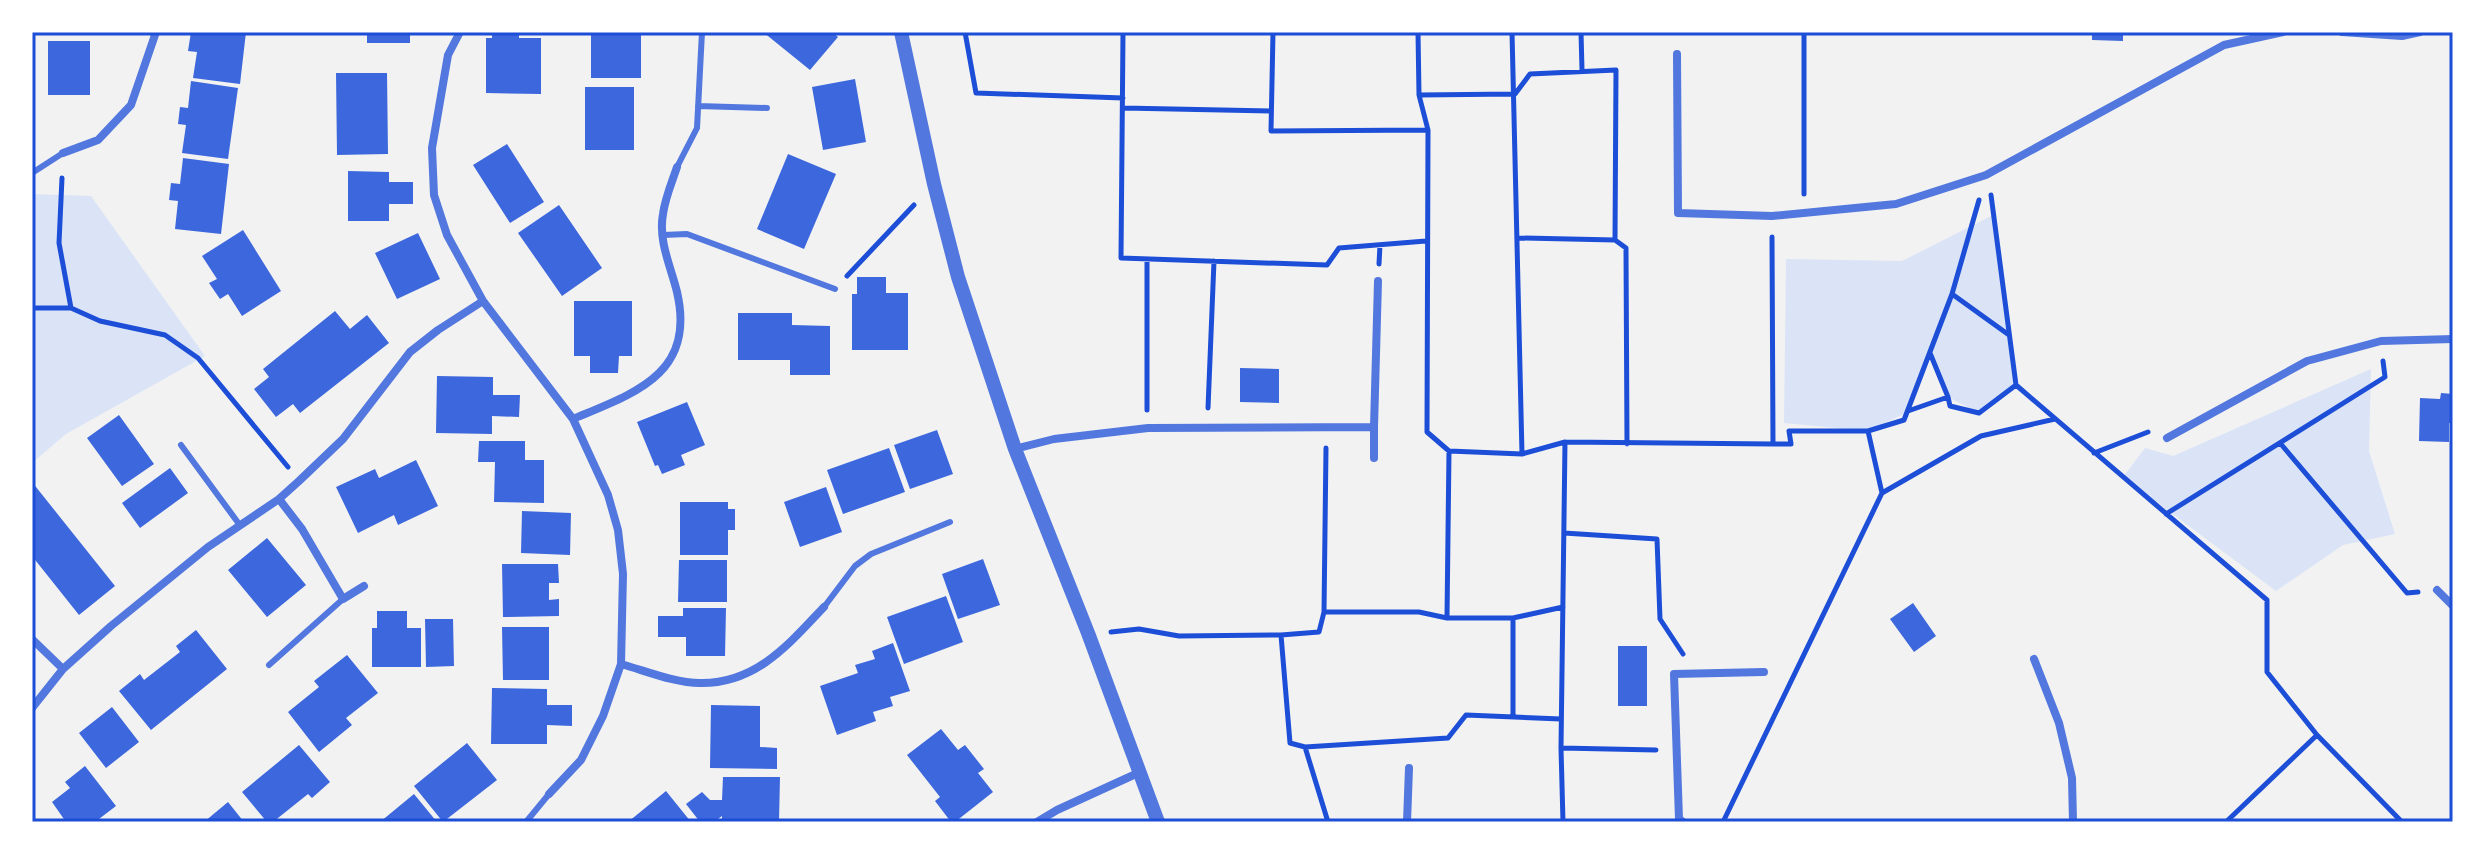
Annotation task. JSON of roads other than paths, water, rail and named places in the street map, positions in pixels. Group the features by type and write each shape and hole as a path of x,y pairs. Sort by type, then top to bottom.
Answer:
{"street":[{"path":"63,153 98,140 131,105 156,32"},
{"path":"460,32 448,55 432,148 434,195 447,235 483,301 573,419 608,495 618,530 623,574 621,664 603,716 581,760 549,794"},
{"path":"901,32 958,277 1015,449 1158,822"},
{"path":"1677,54 1678,213 1772,216 1896,204 1986,175 2224,45 2283,32"},
{"path":"2342,32 2402,36 2420,32"},
{"path":"573,419 630,395 655,377 670,359 681,336 681,315 666,259 662,216 677,167"},
{"path":"1374,458 1378,281"},
{"path":"32,708 63,669 164,581 239,524 279,499 299,481 343,439 410,352 483,301"},
{"path":"2167,438 2307,361 2381,341 2453,339"},
{"path":"1015,449 1054,439 1148,428 1374,427"},
{"path":"279,499 302,529 343,599 364,586"},
{"path":"2437,590 2453,606"},
{"path":"621,664 699,683 729,680 757,670 793,640 824,607"},
{"path":"32,639 63,669"},
{"path":"2034,659 2059,723 2072,778 2073,822"},
{"path":"1683,822 1679,819 1674,674 1764,672"},
{"path":"1407,822 1409,768"},
{"path":"1037,822 1138,773"}],"lane":[{"path":"677,167 697,128 702,32"},
{"path":"698,106 767,108"},
{"path":"32,173 63,153"},
{"path":"663,235 687,234 835,289"},
{"path":"181,445 239,524"},
{"path":"824,607 855,566 871,554 950,522"},
{"path":"269,665 343,599"},
{"path":"526,822 549,794"}]}
